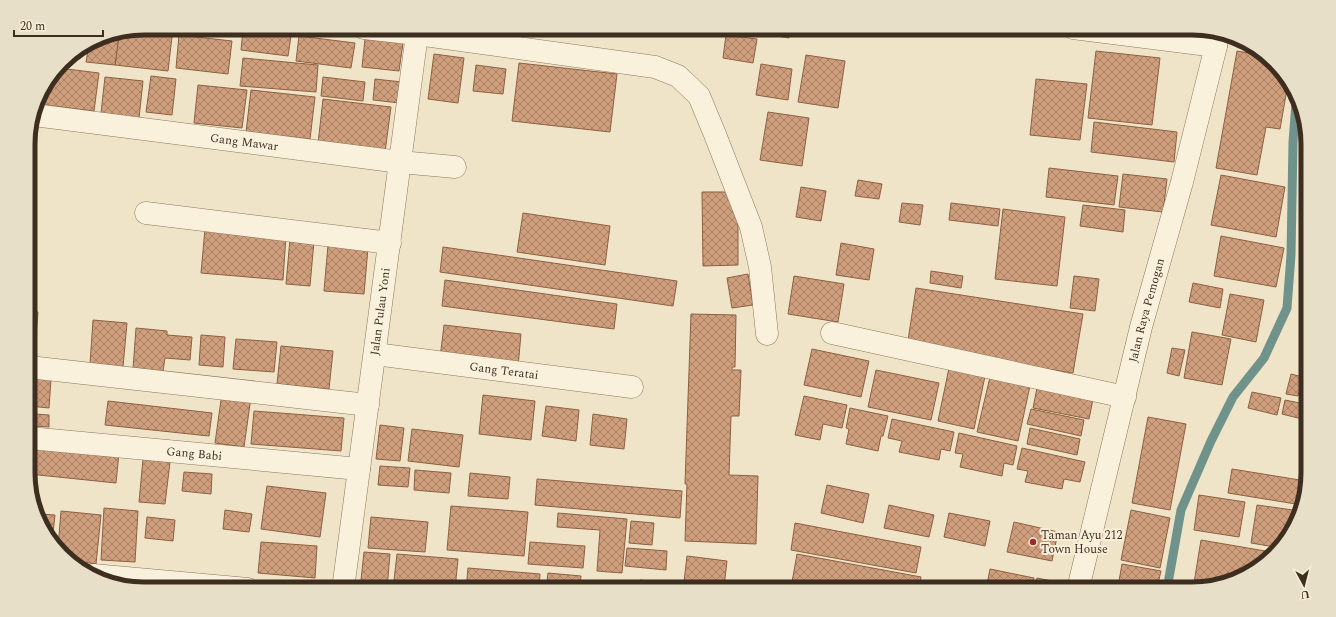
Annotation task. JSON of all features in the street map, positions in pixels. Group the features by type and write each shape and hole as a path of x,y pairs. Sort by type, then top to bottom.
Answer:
{"street":[{"name":"Jalan Pulau Yoni","path":"344,582 417,35"},
{"path":"424,35 656,67 678,76 699,96 751,227 760,267 767,334"},
{"path":"1157,35 1217,40"},
{"name":"Jalan Raya Pemogan","path":"1080,582 1141,327 1182,182 1217,40"},
{"name":"Gang Mawar","path":"39,116 400,162 456,167"},
{"path":"146,213 390,243"},
{"path":"832,333 1125,397"},
{"name":"Gang Teratai","path":"374,354 632,387"},
{"path":"35,368 368,405"},
{"name":"Gang Babi","path":"35,439 359,469"},
{"path":"112,577 170,582"}],"building":[{"path":"137,35 172,35 168,71 115,65 118,38"},
{"path":"179,35 232,41 228,74 176,68"},
{"path":"242,35 291,36 288,56 241,50"},
{"path":"726,35 757,39 753,63 723,58"},
{"path":"771,35 790,35 789,38"},
{"path":"299,36 355,43 351,68 296,61"},
{"path":"119,38 115,65 86,62 88,51 103,43"},
{"path":"365,39 403,43 399,71 362,67"},
{"path":"1096,51 1160,58 1152,125 1088,118"},
{"path":"1237,51 1251,53 1269,67 1287,91 1280,129 1266,127 1257,175 1216,168"},
{"path":"434,54 464,58 458,103 428,99"},
{"path":"806,55 845,61 838,108 798,102"},
{"path":"243,58 318,65 316,92 240,86"},
{"path":"519,63 617,74 610,132 512,121"},
{"path":"761,64 792,69 788,100 756,95"},
{"path":"476,65 506,69 503,94 473,91"},
{"path":"65,69 99,73 94,111 42,105 53,84"},
{"path":"151,76 176,79 172,115 146,112"},
{"path":"105,77 143,81 139,118 101,113"},
{"path":"323,77 365,82 363,101 321,96"},
{"path":"375,79 402,82 400,103 373,100"},
{"path":"1036,79 1087,84 1080,140 1030,135"},
{"path":"198,85 247,90 242,128 194,123"},
{"path":"251,90 315,97 310,139 246,132"},
{"path":"323,99 391,107 385,152 318,144"},
{"path":"768,112 809,118 802,166 760,160"},
{"path":"1094,122 1177,132 1174,162 1091,152"},
{"path":"1049,168 1118,176 1114,205 1046,197"},
{"path":"1123,174 1167,179 1163,212 1119,207"},
{"path":"1221,175 1285,187 1276,237 1211,225"},
{"path":"858,180 882,184 879,199 855,196"},
{"path":"801,187 826,191 821,221 796,217"},
{"path":"702,192 738,192 738,265 703,266"},
{"path":"902,203 923,205 920,225 899,222"},
{"path":"951,203 1000,209 998,226 949,220"},
{"path":"1083,205 1125,210 1123,232 1080,226"},
{"path":"1003,209 1065,217 1057,286 995,279"},
{"path":"523,213 610,226 605,265 517,252"},
{"path":"205,229 286,236 283,280 201,273"},
{"path":"1221,236 1284,248 1276,287 1214,276"},
{"path":"290,239 314,241 310,286 286,284"},
{"path":"841,243 874,249 869,280 836,275"},
{"path":"328,245 368,248 364,294 324,291"},
{"path":"443,247 677,281 673,306 440,272"},
{"path":"931,271 963,276 961,288 930,283"},
{"path":"748,274 753,305 732,308 727,278"},
{"path":"794,276 844,284 838,322 788,314"},
{"path":"1074,276 1099,279 1095,311 1070,308"},
{"path":"445,280 617,304 614,329 442,306"},
{"path":"1193,283 1223,289 1220,308 1189,302"},
{"path":"916,288 1083,314 1073,373 907,347"},
{"path":"1230,294 1264,300 1256,342 1222,335"},
{"path":"35,312 38,312 35,349"},
{"path":"691,314 736,315 735,367 732,367 732,370 741,370 739,416 731,416 729,475 758,476 756,544 685,541 687,484 685,484"},
{"path":"93,320 127,323 123,367 90,364"},
{"path":"444,325 521,334 518,367 440,358"},
{"path":"136,328 167,331 167,335 192,337 190,360 165,358 163,371 133,369"},
{"path":"1192,332 1231,339 1222,385 1184,378"},
{"path":"201,335 225,337 223,367 199,365"},
{"path":"236,339 277,342 274,372 233,369"},
{"path":"281,346 333,351 329,389 277,384"},
{"path":"1172,348 1185,350 1179,376 1167,373"},
{"path":"812,349 869,361 861,397 804,385"},
{"path":"949,368 985,376 974,429 938,421"},
{"path":"876,370 939,383 931,420 868,407"},
{"path":"1291,374 1301,376 1301,385 1298,396 1286,394"},
{"path":"990,377 1030,386 1018,441 977,432"},
{"path":"35,378 51,379 49,408 35,407"},
{"path":"1037,388 1093,399 1089,419 1033,408"},
{"path":"1252,392 1281,398 1277,415 1248,408"},
{"path":"222,393 251,397 244,447 215,443"},
{"path":"483,395 535,401 531,440 479,434"},
{"path":"804,396 847,405 842,428 823,424 820,440 795,435"},
{"path":"1285,400 1301,403 1301,419 1282,414"},
{"path":"108,401 212,413 209,436 105,425"},
{"path":"546,406 579,410 576,441 542,436"},
{"path":"850,408 888,416 883,436 881,436 878,451 846,444 849,429 846,428"},
{"path":"1031,409 1084,420 1081,436 1027,424"},
{"path":"254,411 344,418 341,451 251,444"},
{"path":"35,414 49,415 49,427 35,426"},
{"path":"593,414 627,419 624,449 590,445"},
{"path":"1148,417 1186,424 1170,510 1132,503"},
{"path":"892,419 954,432 950,451 941,449 939,460 899,452 902,441 888,438"},
{"path":"380,425 404,428 400,461 376,459"},
{"path":"1030,428 1080,439 1077,455 1027,444"},
{"path":"412,429 463,435 459,467 408,461"},
{"path":"959,433 1017,446 1013,465 1004,463 1002,476 960,467 963,454 955,453"},
{"path":"35,445 119,453 116,483 35,475"},
{"path":"1022,448 1085,462 1080,482 1064,479 1062,489 1025,482 1028,471 1017,469"},
{"path":"143,459 170,462 165,504 139,502"},
{"path":"380,466 410,468 408,487 378,485"},
{"path":"1232,469 1301,480 1296,504 1228,493"},
{"path":"415,470 451,473 449,493 414,490"},
{"path":"184,472 212,474 211,494 182,491"},
{"path":"470,473 510,477 508,499 468,496"},
{"path":"537,479 682,491 680,518 535,505"},
{"path":"827,485 869,494 863,523 821,513"},
{"path":"267,486 326,493 320,537 261,529"},
{"path":"1199,495 1245,502 1239,537 1194,530"},
{"path":"889,505 934,515 929,537 884,528"},
{"path":"1257,505 1294,510 1283,533 1272,547 1251,543"},
{"path":"451,506 528,512 524,556 447,550"},
{"path":"104,508 138,511 135,562 101,560"},
{"path":"225,510 252,514 249,532 223,529"},
{"path":"1131,510 1170,518 1160,568 1121,560"},
{"path":"61,511 101,515 96,564 82,562 67,550 59,540"},
{"path":"558,513 627,519 622,573 597,571 600,530 557,527"},
{"path":"949,513 990,521 985,546 944,537"},
{"path":"43,514 55,515 53,532"},
{"path":"147,517 175,520 173,541 145,538"},
{"path":"371,517 428,522 425,552 368,548"},
{"path":"631,521 654,523 652,545 629,543"},
{"name":"Taman Ayu 212 Town House","path":"1014,522 1058,532 1052,561 1007,552"},
{"path":"795,523 921,547 916,573 791,550"},
{"path":"1201,540 1268,551 1252,564 1240,571 1213,580 1194,582"},
{"path":"261,542 317,546 315,578 258,573"},
{"path":"530,542 585,546 583,568 528,564"},
{"path":"627,548 667,551 666,570 625,566"},
{"path":"364,552 390,554 388,582 361,582"},
{"path":"397,554 458,559 456,582 394,582"},
{"path":"797,554 921,577 920,582 792,582"},
{"path":"687,556 727,561 725,582 684,582"},
{"path":"1122,564 1161,571 1158,582 1119,581"},
{"path":"468,568 540,574 539,582 467,582"},
{"path":"990,569 1034,578 1033,582 987,582"},
{"path":"548,573 581,576 581,582 547,582"},
{"path":"1037,578 1057,582 1036,582"},
{"path":"640,580 660,582 640,582"}],"waterway":[{"path":"1168,582 1181,510 1211,441 1233,397 1264,358 1287,308 1291,255 1293,142 1295,111"}],"place":[{"name":"Taman Ayu 212 Town House","path":"1033,542"}]}
